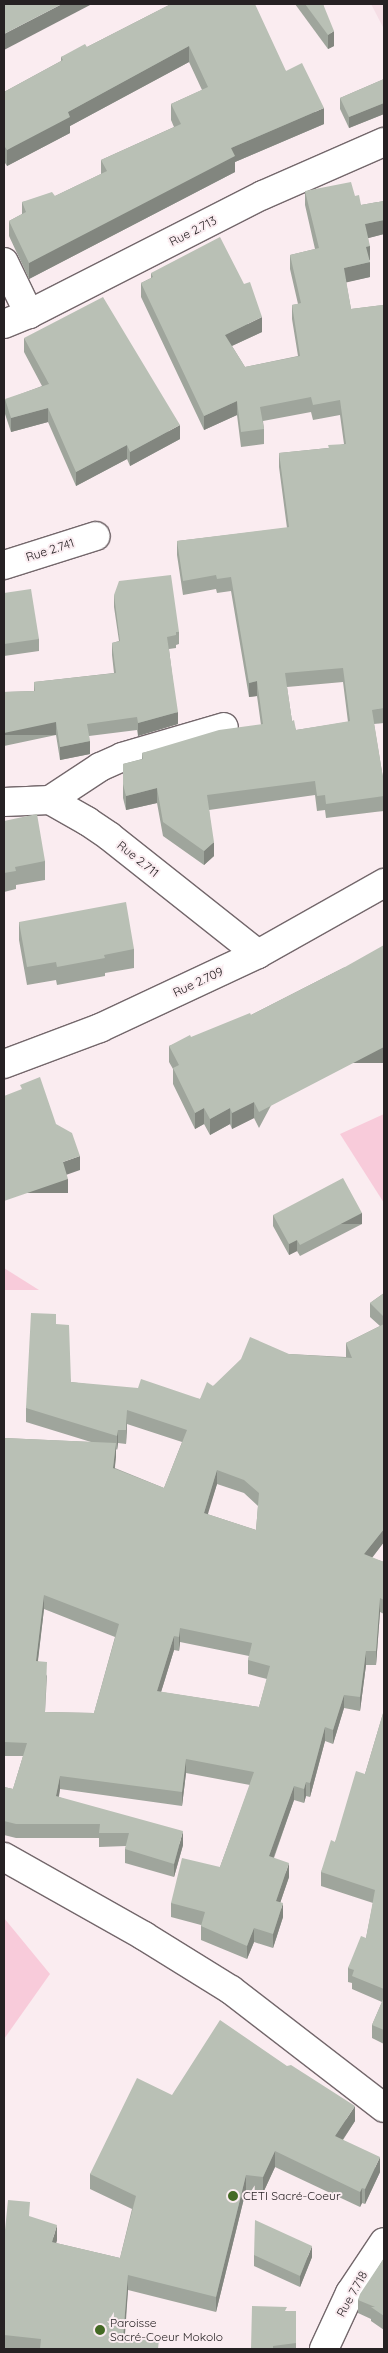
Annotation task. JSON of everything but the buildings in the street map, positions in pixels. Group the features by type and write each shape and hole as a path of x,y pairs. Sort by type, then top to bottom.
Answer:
{"street":[{"name":"Rue 2.713","path":"4,324 29,314 263,195 384,142"},
{"path":"4,262 29,314"},
{"name":"Rue 2.741","path":"4,565 96,536"},
{"path":"4,802 50,800 100,767 122,757 224,728"},
{"name":"Rue 2.711","path":"50,800 109,836 258,954"},
{"name":"Rue 2.709","path":"4,1064 100,1028 258,954 384,883"},
{"path":"4,1857 144,1936 231,1990 384,2108"},
{"name":"Rue 7.718","path":"324,2349 350,2293 384,2242"}],"shaded area":[{"path":"371,4 384,4 384,29"},
{"path":"384,1114 384,1203 340,1134"},
{"path":"4,1268 39,1290 4,1290"},
{"path":"4,1918 50,1974 4,2039"}],"place":[{"name":"CETI Sacré-Coeur","path":"233,2196"},
{"name":"Paroisse Sacré-Coeur Mokolo","path":"100,2330"}]}
